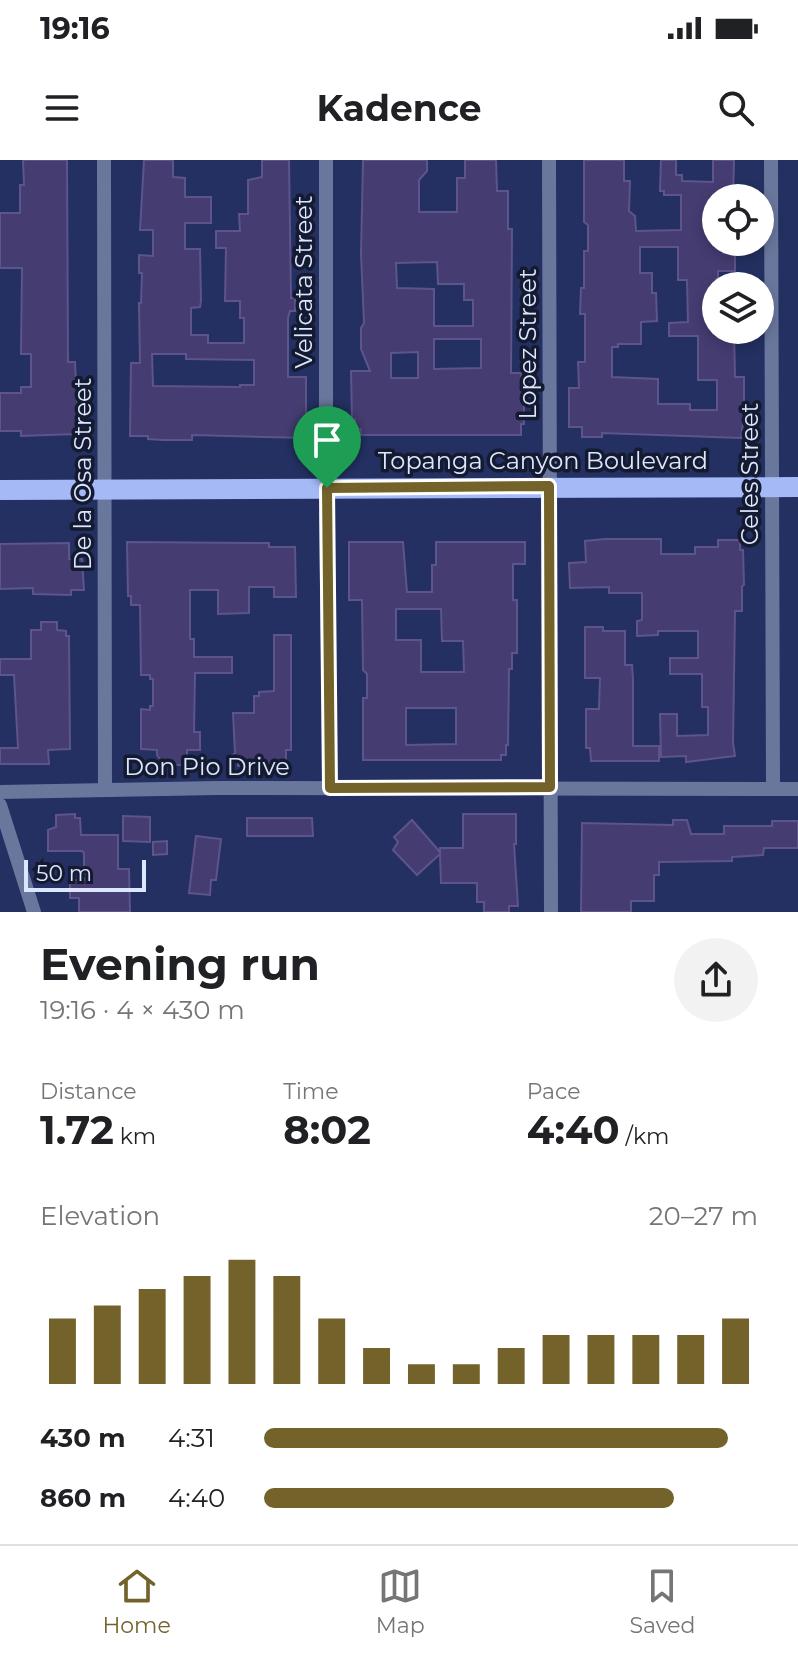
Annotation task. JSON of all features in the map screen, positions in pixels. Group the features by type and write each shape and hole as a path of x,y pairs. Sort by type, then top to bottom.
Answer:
{"main road":[{"name":"Topanga Canyon Boulevard","path":"0,490 798,487"}],"street":[{"name":"De la Osa Street","path":"104,160 105,789"},
{"name":"Velicata Street","path":"326,160 330,788"},
{"name":"Lopez Street","path":"549,160 551,912"},
{"name":"Celes Street","path":"771,160 773,787"},
{"name":"Don Pio Drive","path":"0,792 550,787 798,789"},
{"path":"0,805 34,912"}],"building":[{"path":"23,160 67,160 68,362 75,362 78,384 76,434 21,436 21,431 0,431 0,393 21,393 21,387 31,387 31,354 21,354 22,268 0,268 0,213 20,213 20,185 24,185"},
{"path":"144,160 173,160 173,177 185,178 185,197 211,197 211,223 185,223 185,249 200,249 201,301 200,307 191,308 191,335 208,335 208,343 244,343 240,301 225,301 226,248 216,248 216,231 240,231 239,214 248,214 248,180 262,177 262,160 289,160 291,298 295,298 295,311 290,311 288,318 288,377 306,377 306,438 192,435 192,440 163,440 130,436 131,363 140,363 142,273 139,273 139,255 153,256 153,230 140,230","holes":["152,354 186,354 186,359 254,360 254,385 153,386"]},
{"path":"363,160 427,160 427,171 419,180 419,212 457,212 457,178 465,178 465,160 496,160 497,191 508,191 508,229 512,229 511,373 521,373 521,384 524,384 521,435 361,435 361,429 355,429 351,371 370,371 361,349 361,328 364,323 361,254","holes":["437,262 438,284 464,284 464,300 473,300 473,326 434,326 434,289 397,288 396,263","434,339 481,339 481,368 434,369","418,352 418,378 391,378 391,353"]},
{"path":"584,160 624,160 624,181 630,181 629,211 635,216 636,231 681,230 681,195 664,195 664,191 660,191 661,160 676,160 676,175 682,175 682,181 713,182 713,160 734,160 733,184 702,184 702,256 735,256 735,271 702,272 702,344 734,344 735,377 744,377 741,438 602,433 602,437 582,437 582,427 569,427 569,388 579,388 578,362 585,362 585,314 580,314 588,225 584,222","holes":["640,247 678,247 678,280 687,280 688,322 669,323 669,336 698,336 698,380 717,380 717,410 690,410 690,404 658,404 658,379 612,377 612,347 641,344 641,322 657,321 652,273 640,273"]},
{"path":"661,539 661,554 695,554 695,547 718,547 718,540 740,540 744,585 742,611 735,611 735,756 686,762 686,756 661,757 660,714 677,714 677,736 708,735 708,707 702,707 702,674 670,674 670,658 698,658 698,631 658,631 658,635 637,636 637,621 642,620 642,593 609,593 609,587 570,588 569,563 586,562 585,541"},
{"path":"127,542 269,543 269,547 295,547 296,597 274,597 274,587 249,587 249,613 218,614 218,590 190,590 190,639 194,639 194,657 232,657 232,673 195,673 194,732 200,732 200,750 187,750 187,765 164,765 157,750 141,749 141,709 150,710 153,706 153,679 150,675 141,675 140,605 131,605 131,596 128,596"},
{"path":"349,542 403,542 407,592 432,592 436,542 525,542 525,564 513,564 517,653 512,653 512,669 509,669 508,745 506,755 501,755 501,760 363,760 363,698 367,698 367,674 363,670 362,600 349,600","holes":["396,609 441,609 442,641 463,641 464,672 421,672 421,640 396,640","406,708 456,708 456,744 406,745"]},
{"path":"69,543 69,559 82,559 84,590 71,590 71,595 33,594 33,588 0,589 0,544"},
{"path":"41,622 57,622 57,630 66,631 66,636 69,636 70,749 48,750 49,764 0,764 0,748 18,748 14,675 0,675 0,659 31,659 31,630 41,630"},
{"path":"585,627 625,631 625,665 632,665 633,679 633,746 659,746 659,761 591,761 590,748 586,748 586,709 599,709 600,678 585,678"},
{"path":"274,635 291,635 291,750 286,750 286,763 238,766 231,756 235,753 233,713 254,713 254,696 259,696 259,692 274,691"},
{"path":"75,814 75,818 80,818 81,835 118,835 118,869 129,869 130,912 79,912 79,898 70,898 70,880 84,880 84,853 48,851 48,830 56,827 56,815"},
{"path":"463,814 516,814 514,844 518,906 509,906 509,912 484,912 484,902 477,902 477,883 441,883 440,854 417,875 393,850 398,842 394,837 412,820 440,852 440,848 463,848"},
{"path":"123,816 150,817 150,842 123,841"},
{"path":"247,818 312,818 313,836 247,836"},
{"path":"673,820 687,820 691,834 724,834 724,826 772,826 772,821 798,821 798,848 764,848 763,855 732,857 732,861 659,862 659,875 654,875 654,901 631,901 631,912 581,912 582,823 673,825"},
{"path":"196,836 221,839 216,880 211,880 210,895 189,893"},
{"path":"167,841 167,854 153,855 153,842"}],"route":[{"path":"549,486 550,787 330,788 327,488 549,486"}]}
